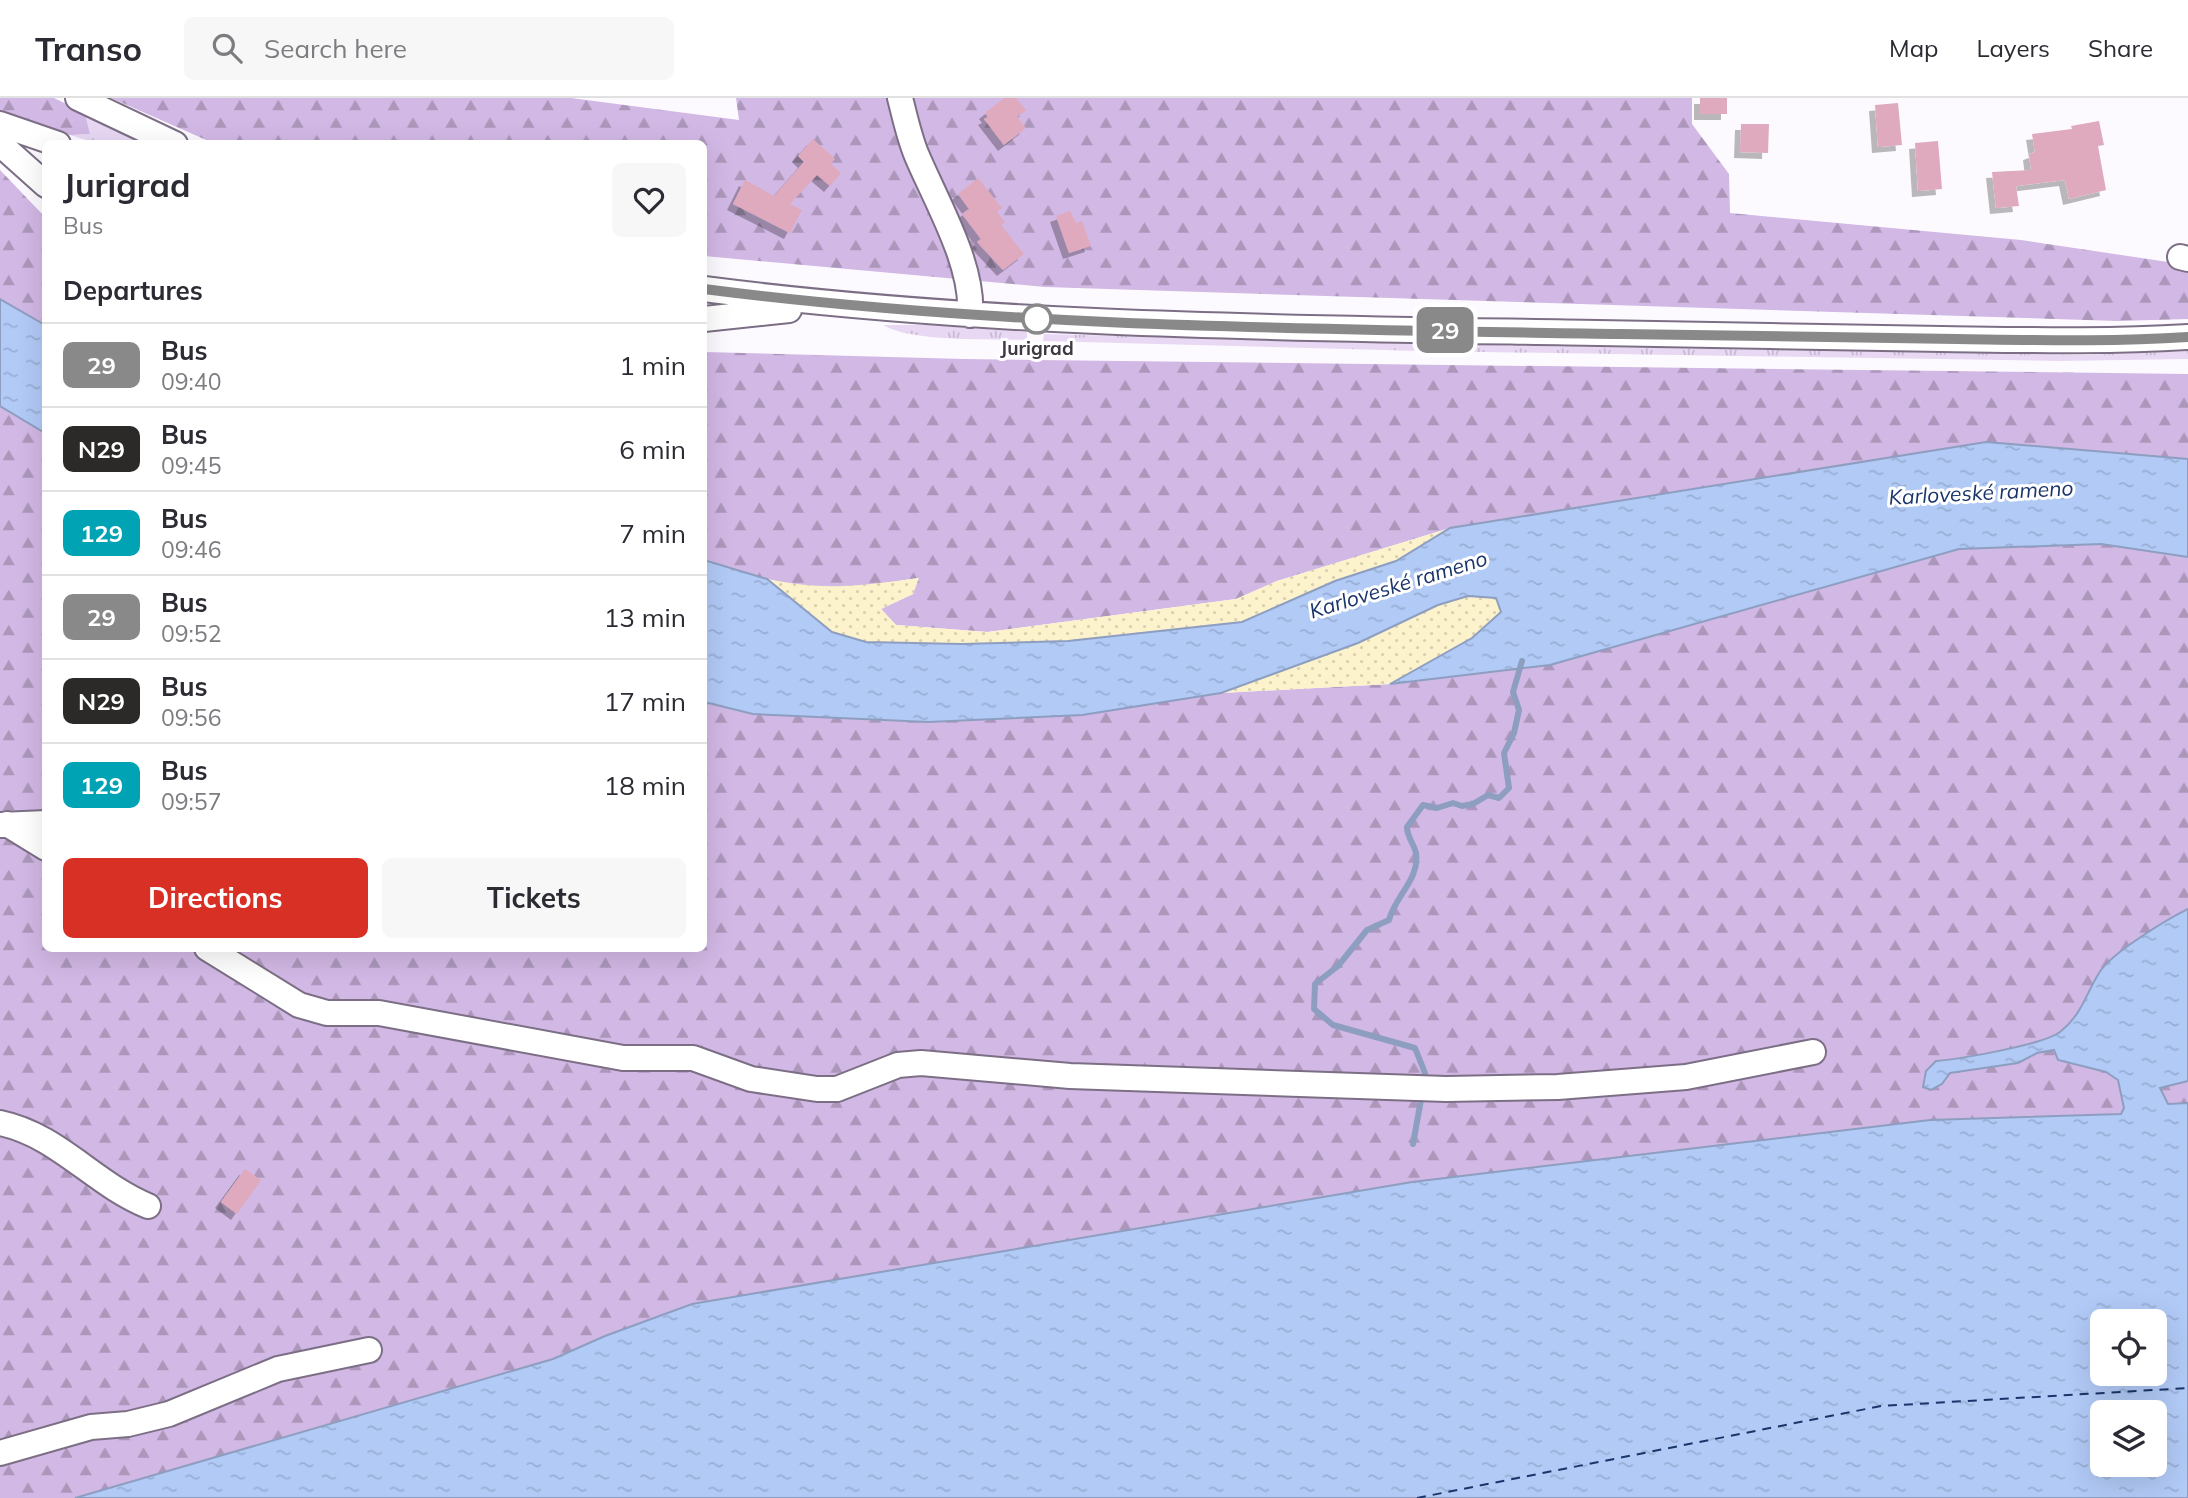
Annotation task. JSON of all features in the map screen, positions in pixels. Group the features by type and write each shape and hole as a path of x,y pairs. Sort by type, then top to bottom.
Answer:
{"street":[{"path":"78,98 167,140"},
{"path":"900,98 915,152 951,232 971,298 970,315"},
{"path":"0,124 46,140"},
{"path":"0,144 42,181"},
{"path":"707,289 832,305 970,315 1460,331 2120,341 2188,337"},
{"path":"707,319 832,305"},
{"path":"4,824 42,823"},
{"path":"4,824 42,846"},
{"path":"214,952 299,1005 327,1013 379,1013 623,1058 693,1058 751,1079 817,1090 837,1088 898,1065 921,1063 1070,1076 1403,1089 1558,1087 1686,1077 1813,1052"},
{"path":"0,1123 61,1148 110,1188 148,1206"},
{"path":"0,1453 91,1427 128,1424 169,1414 278,1368 369,1350"}],"green space":[{"path":"0,98 54,98 85,113 90,134 70,135 0,113"},
{"path":"111,98 571,98 739,120 736,98 1692,98 1692,124 1729,174 1730,213 2021,240 2188,265 2188,319 2117,321 1045,287 707,256 707,140 206,140"},
{"path":"85,113 141,140 86,140 70,135 90,134"},
{"path":"0,170 42,214 42,323 0,299"},
{"path":"883,325 931,325 1027,332 1027,340 931,337"},
{"path":"1044,334 1421,344 2088,355 2188,351 2188,359 2059,361 1421,351 1043,341"},
{"path":"707,352 964,359 2188,374 2188,459 1986,442 1450,528 1277,581 1236,599 987,632 896,625 881,609 913,594 918,578 823,588 769,579 707,561"},
{"path":"0,406 42,431 42,952 707,952 707,703 753,714 928,722 1082,715 1221,693 1390,684 1550,665 1959,549 2101,544 2188,557 2188,909 2142,936 2108,962 2074,1018 2060,1032 2020,1046 1936,1061 1923,1086 1931,1090 1942,1084 1950,1073 2018,1063 2037,1053 2054,1050 2058,1060 2106,1072 2118,1080 2124,1108 2121,1114 1930,1120 1412,1182 692,1304 605,1336 553,1359 108,1490 75,1498 0,1498"},
{"path":"2188,1081 2188,1103 2168,1104 2160,1088"}],"sand":[{"path":"1450,528 1396,561 1335,581 1242,622 1068,641 962,644 866,642 832,632 767,579 807,585 843,586 919,578 913,594 881,609 896,625 988,632 1236,599 1277,581"},
{"path":"1468,596 1496,598 1501,612 1472,638 1390,684 1221,693 1358,643 1438,605"}],"water":[{"path":"0,299 42,323 42,431 0,406"},
{"name":"Karloveské rameno","path":"1986,442 2188,459 2188,557 2101,544 1959,549 1550,665 1390,684 1472,638 1501,612 1496,598 1468,596 1438,605 1358,643 1221,693 1082,715 928,722 753,714 707,703 707,561 767,579 832,632 866,642 962,644 1068,641 1242,622 1335,581 1396,561 1450,528"},
{"path":"2188,909 2188,1081 2160,1088 2168,1104 2188,1103 2188,1498 75,1498 553,1359 605,1336 692,1304 1412,1182 1930,1120 2121,1114 2124,1108 2118,1080 2106,1072 2058,1060 2054,1050 2037,1053 2018,1063 1950,1073 1942,1084 1931,1090 1923,1087 1926,1071 1936,1061 2037,1042 2060,1032 2074,1018 2101,970 2117,954"}],"building":[{"path":"1004,98 1016,98 1026,110 1017,117 1026,128 1004,145 984,119 988,117 985,113"},
{"path":"1700,98 1727,98 1727,114 1700,114"},
{"path":"1898,103 1902,145 1878,147 1875,105"},
{"path":"2099,121 2104,145 2098,146 2106,190 2069,199 2065,180 2016,186 2019,206 1996,208 1992,172 2031,170 2029,154 2035,152 2032,134 2072,129 2071,126"},
{"path":"1741,124 1769,124 1768,153 1740,152"},
{"path":"813,139 835,159 831,164 841,173 830,186 817,175 790,204 802,210 790,233 733,204 745,180 774,196 804,162 798,156"},
{"path":"1938,141 1942,189 1918,191 1915,143"},
{"path":"978,178 1002,208 997,212 1005,222 1001,225 1024,254 1003,270 977,242 981,239 962,214 969,209 958,194"},
{"path":"1070,211 1076,223 1082,221 1091,246 1069,253 1056,216"},
{"path":"245,1169 261,1180 237,1214 221,1202"}],"waterway":[{"path":"1424,1083 1425,1073 1415,1048 1333,1025 1314,1009 1315,984 1338,966 1367,930 1389,920 1414,871 1416,853 1407,827 1423,805 1437,808 1453,803 1462,806 1473,804 1488,795 1499,798 1509,788 1504,753 1514,733 1519,710 1513,692 1522,661"},
{"path":"1413,1144 1422,1094"}],"ferry route":[{"path":"1417,1498 1881,1406 2188,1388"}],"bus line":[{"name":"29","path":"707,289 832,305 1037,319 1460,331 1870,338 2120,341 2188,337"}],"place":[{"name":"Jurigrad","path":"1037,319"}]}
